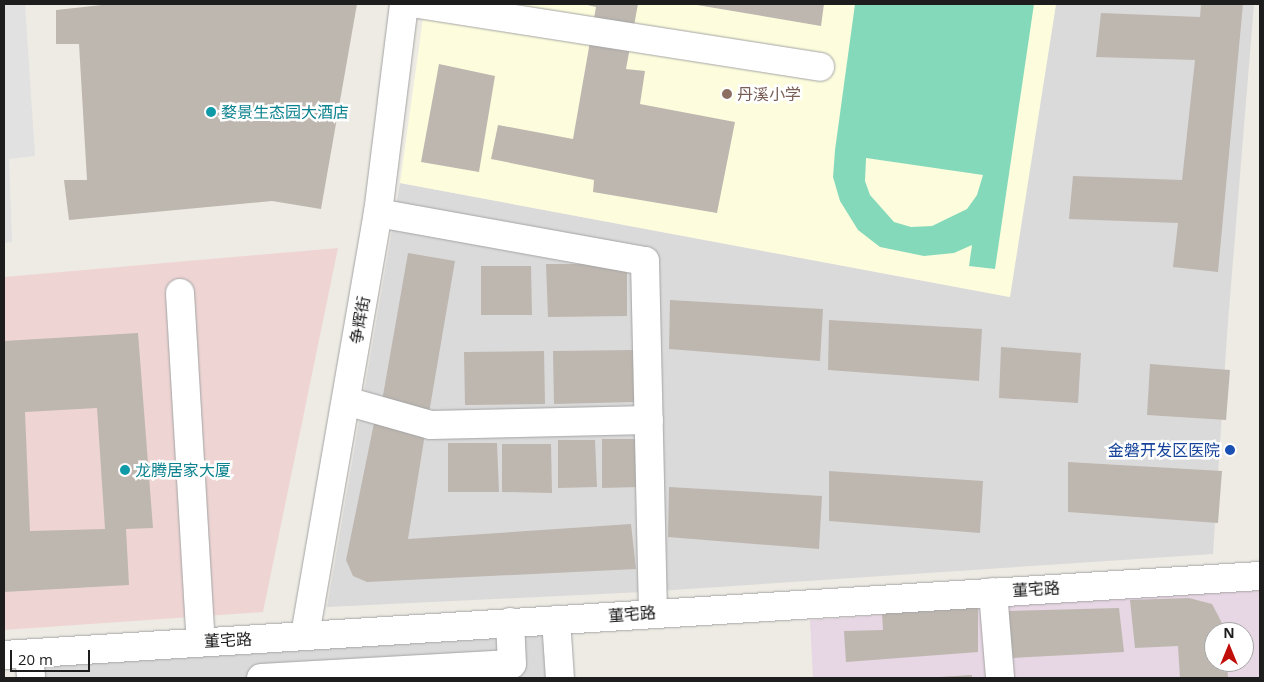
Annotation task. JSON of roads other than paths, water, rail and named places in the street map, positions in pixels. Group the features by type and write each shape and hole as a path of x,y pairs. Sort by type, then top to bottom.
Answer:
{"street":[{"name":"争辉街","path":"305,635 378,213 404,4"},
{"path":"419,4 458,7 820,67"},
{"path":"378,213 645,261 653,612"},
{"path":"180,293 201,642"},
{"path":"346,401 431,425 648,420"},
{"name":"董宅路","path":"21,662 201,642 556,620 653,612 1260,576"},
{"path":"993,592 1000,678"},
{"path":"556,620 560,678"},
{"path":"261,678 327,676 512,664 510,622"}],"place":[{"name":"丹溪小学","path":"727,94"},
{"name":"婺景生态园大酒店","path":"211,112"},
{"name":"金磐开发区医院","path":"1230,450"},
{"name":"龙腾居家大厦","path":"125,470"}]}
